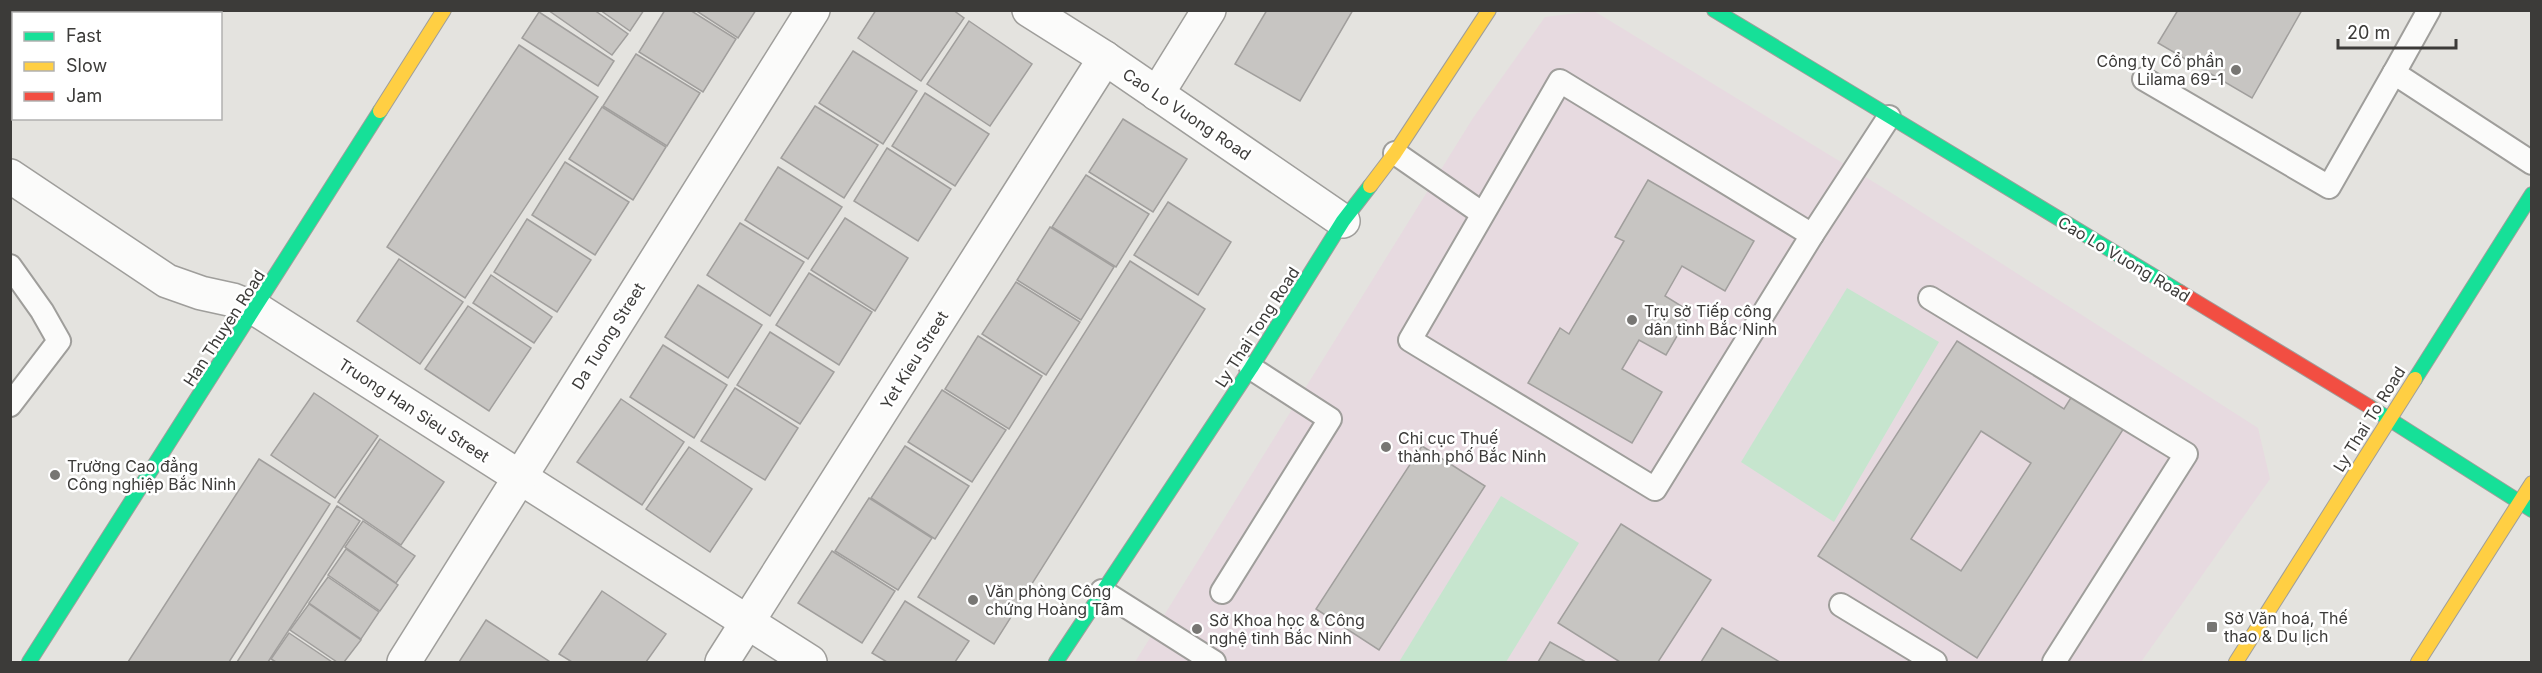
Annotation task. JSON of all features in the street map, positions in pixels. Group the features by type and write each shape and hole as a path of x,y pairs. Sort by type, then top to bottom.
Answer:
{"street":[{"name":"Han Thuyen Road","path":"29,663 444,10"},
{"name":"Da Tuong Street","path":"404,663 813,10"},
{"name":"Cao Lo Vuong Road","path":"1029,10 1105,58 1343,221"},
{"path":"1157,94 1209,10"},
{"name":"Ly Thai Tong Road","path":"1056,663 1251,368 1343,221 1395,153 1489,10"},
{"name":"Cao Lo Vuong Road","path":"1714,10 2389,418 2532,510"},
{"name":"Yet Kieu Street","path":"722,663 1105,58"},
{"name":"Truong Han Sieu Street","path":"10,176 167,281 256,309 810,663"},
{"name":"Ly Thai To Road","path":"2236,663 2532,194"},
{"path":"2418,663 2532,483"}],"lane":[{"path":"2144,79 2329,187 2429,10"},
{"path":"2394,73 2532,163"},
{"path":"1812,235 1560,81 1410,340 1655,489 1812,235 1890,117"},
{"path":"1395,153 1483,214"},
{"path":"10,266 42,311 59,341 10,405"},
{"path":"1930,298 2186,454 2054,663"},
{"path":"1221,592 1330,419 1251,368"},
{"path":"1102,591 1214,663"},
{"path":"1841,605 1935,663"}],"shaded area":[{"path":"1594,11 1890,192 2258,428 2270,479 2141,662 1135,662 1473,118 1545,17"}],"green space":[{"path":"1847,288 1939,342 1834,522 1741,462"},
{"path":"1501,496 1579,543 1506,662 1399,662"}],"building":[{"path":"548,10 594,10 628,34 612,55"},
{"path":"600,10 644,10 630,31"},
{"path":"665,10 690,10 736,39 703,92 639,52"},
{"path":"695,10 756,10 738,38"},
{"path":"876,10 953,10 964,18 921,81 858,38"},
{"path":"1267,10 1353,10 1300,101 1235,64"},
{"name":"Công ty Cổ phần Lilama 69-1","path":"2178,10 2302,10 2252,98 2158,43"},
{"path":"539,12 614,61 598,86 522,38"},
{"path":"969,21 1032,64 990,126 927,84"},
{"path":"519,45 598,97 465,298 387,247"},
{"path":"853,51 917,91 883,144 819,103"},
{"path":"636,54 700,93 667,146 603,106"},
{"path":"925,93 989,134 955,186 892,146"},
{"path":"815,106 878,145 844,198 781,158"},
{"path":"602,107 666,147 633,200 569,159"},
{"path":"1123,119 1187,159 1153,212 1089,172"},
{"path":"887,148 951,189 918,241 854,201"},
{"path":"565,162 629,202 595,255 532,215"},
{"path":"778,167 842,207 808,259 745,220"},
{"path":"1086,175 1149,214 1116,267 1052,227"},
{"name":"Trụ sở Tiếp công dân tỉnh Bắc Ninh","path":"1648,180 1754,241 1725,291 1682,266 1665,296 1691,312 1666,355 1639,340 1622,369 1662,392 1632,443 1528,383 1560,328 1569,334 1624,241 1615,237"},
{"path":"1168,202 1231,242 1198,295 1134,255"},
{"path":"845,218 908,258 875,311 811,270"},
{"path":"527,219 591,260 557,312 494,272"},
{"path":"740,223 804,262 770,316 707,275"},
{"path":"1050,227 1114,267 1081,320 1017,280"},
{"path":"399,259 463,302 420,364 357,321"},
{"path":"1130,261 1205,309 994,644 918,597"},
{"path":"809,273 872,312 839,365 776,325"},
{"path":"491,275 552,317 534,343 473,303"},
{"path":"1016,282 1080,322 1046,375 982,334"},
{"path":"698,285 762,325 728,378 665,337"},
{"path":"468,306 531,348 489,411 425,369"},
{"path":"770,332 834,372 800,424 737,385"},
{"path":"978,336 1042,376 1009,429 945,389"},
{"path":"1957,341 2064,409 2072,396 2124,428 1977,658 1818,556","holes":["1981,431 2031,463 1961,571 1911,539"]},
{"path":"663,345 727,385 694,438 630,397"},
{"path":"735,388 798,428 765,480 701,441"},
{"path":"942,390 1006,430 972,482 908,442"},
{"path":"314,393 378,436 335,498 271,455"},
{"path":"621,399 684,442 642,505 577,462"},
{"path":"380,439 444,482 401,545 338,502"},
{"path":"905,446 969,486 935,539 871,498"},
{"path":"1422,446 1485,486 1379,650 1316,609"},
{"path":"689,447 752,489 710,552 646,509"},
{"path":"259,459 330,504 229,662 128,662"},
{"path":"869,498 932,538 898,590 835,551"},
{"path":"337,506 360,521 268,662 237,662"},
{"path":"363,521 415,556 396,583 345,547"},
{"path":"1621,524 1711,580 1658,662 1620,662 1558,623"},
{"path":"346,549 398,585 380,611 328,575"},
{"path":"832,551 895,591 862,643 798,603"},
{"path":"328,577 379,612 361,639 309,603"},
{"path":"602,591 666,634 646,662 572,662 559,654"},
{"path":"905,601 969,641 955,662 887,662 872,653"},
{"path":"309,604 361,640 344,662 337,662 290,630"},
{"path":"486,620 549,661 459,662"},
{"path":"1722,628 1780,662 1701,662"},
{"path":"289,633 332,662 276,662 271,659"},
{"path":"1550,642 1586,662 1538,662"}],"traffic: fast":[{"path":"1714,10 2180,292"},
{"path":"29,662 380,111"},
{"path":"1056,662 1251,368 1343,221 1370,186"},
{"path":"2415,379 2532,194"},
{"path":"2370,407 2532,510"}],"traffic: slow":[{"path":"380,111 444,10"},
{"path":"1370,186 1395,153 1489,10"},
{"path":"2236,662 2415,379"},
{"path":"2418,662 2532,483"}],"traffic: jam":[{"path":"2180,292 2370,407"}],"place":[{"name":"Công ty Cổ phần Lilama 69-1","path":"2236,70"},
{"name":"Trụ sở Tiếp công dân tỉnh Bắc Ninh","path":"1632,320"},
{"name":"Chi cục Thuế thành phố Bắc Ninh","path":"1386,447"},
{"name":"Trường Cao đẳng Công nghiệp Bắc Ninh","path":"55,475"},
{"name":"Văn phòng Công chứng Hoàng Tâm","path":"973,600"},
{"name":"Sở Văn hoá, Thế thao & Du lịch","path":"2212,627"},
{"name":"Sở Khoa học & Công nghệ tỉnh Bắc Ninh","path":"1197,629"}]}
